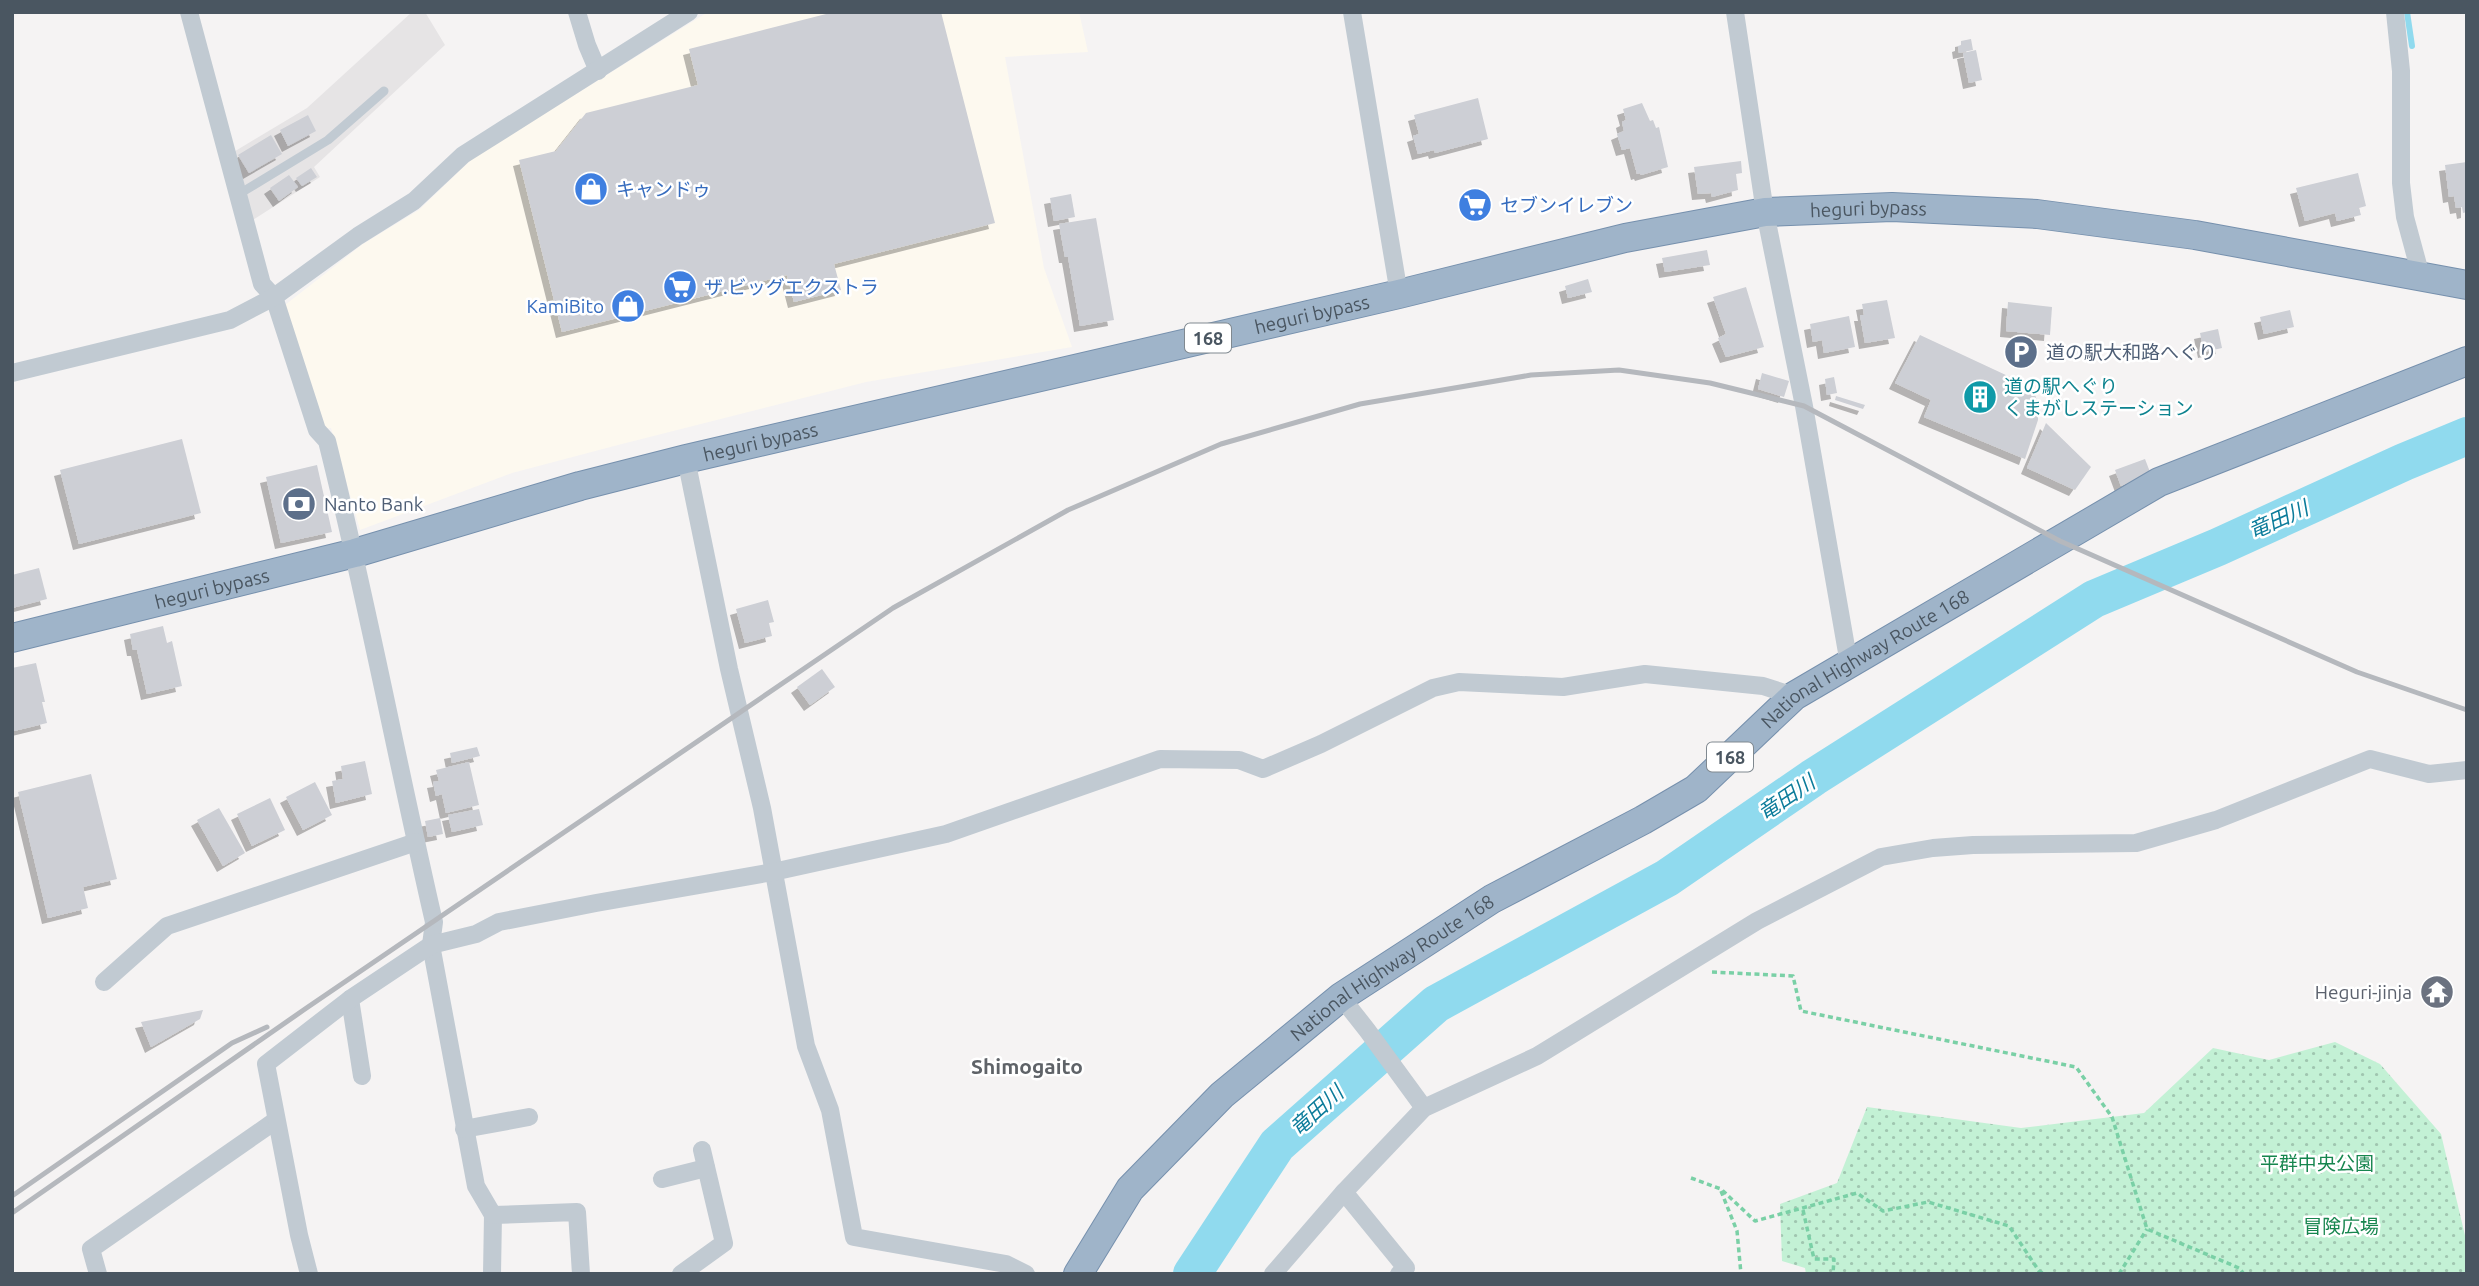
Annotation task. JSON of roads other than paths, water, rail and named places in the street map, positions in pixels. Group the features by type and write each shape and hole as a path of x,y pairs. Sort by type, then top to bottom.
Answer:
{"highway":[{"name":"heguri bypass","path":"12,638 355,553 580,486 685,459 1399,294 1625,238 1765,212 1892,207 2037,214 2195,235 2467,285"},
{"name":"National Highway Route 168","path":"1078,1274 1130,1189 1222,1095 1341,997 1492,899 1643,820 1696,789 1794,696 2159,482 2467,360"}],"street":[{"path":"189,12 262,284 274,296 317,430 327,441 355,553 434,922 431,944 464,1129 476,1186 493,1215 492,1274"},
{"path":"577,12 598,71"},
{"path":"12,373 230,320 274,296 358,236 414,201 463,155 688,12"},
{"path":"1352,12 1399,294"},
{"path":"1735,12 1765,212 1807,419 1849,664"},
{"path":"2395,12 2401,71 2401,183 2405,217 2421,276"},
{"path":"685,459 729,669 762,808 806,1046 830,1111 854,1237 1006,1264 1026,1274"},
{"path":"309,1274 265,1064 350,999 431,944 476,934 499,922 773,872 946,834 1160,759 1238,760 1263,769 1321,744 1433,688 1459,682 1563,687 1645,674 1763,686 1794,696"},
{"path":"1273,1274 1344,1192 1424,1108 1537,1056 1757,921 1881,856 1973,845 2136,843 2216,820 2370,759 2429,774 2467,770"},
{"path":"104,982 167,926 416,842"},
{"path":"1341,997 1424,1108"},
{"path":"350,999 362,1076"},
{"path":"464,1129 529,1116"},
{"path":"98,1274 91,1249 275,1121"},
{"path":"681,1274 724,1243 702,1150"},
{"path":"662,1179 706,1168"},
{"path":"1344,1192 1406,1268 1399,1274"},
{"path":"493,1215 577,1212 582,1274"}],"lane":[{"path":"239,194 328,140 384,91"}],"waterway":[{"path":"2407,12 2412,46"},
{"name":"竜田川","path":"1192,1274 1277,1145 1436,1004 1667,878 1814,777 2094,599 2467,436"}],"railway":[{"path":"12,1213 305,1009 893,608 1068,510 1221,444 1360,404 1531,375 1619,370 1710,383 1804,406 2060,541 2357,672 2467,710"},
{"path":"12,1196 232,1043 267,1027"}],"place":[{"name":"キャンドゥ","path":"591,189"},
{"name":"セブンイレブン","path":"1475,205"},
{"name":"ザ.ビッグエクストラ","path":"680,287"},
{"name":"KamiBito","path":"628,306"},
{"name":"道の駅大和路へぐり","path":"2021,352"},
{"name":"道の駅へぐり くまがしステーション","path":"1980,397"},
{"name":"Nanto Bank","path":"299,504"},
{"name":"Heguri-jinja","path":"2437,992"}],"district":[{"name":"Shimogaito","path":"1027,1066"}],"park label":[{"name":"平群中央公園","path":"2317,1163"},
{"name":"冒険広場","path":"2341,1226"}]}
